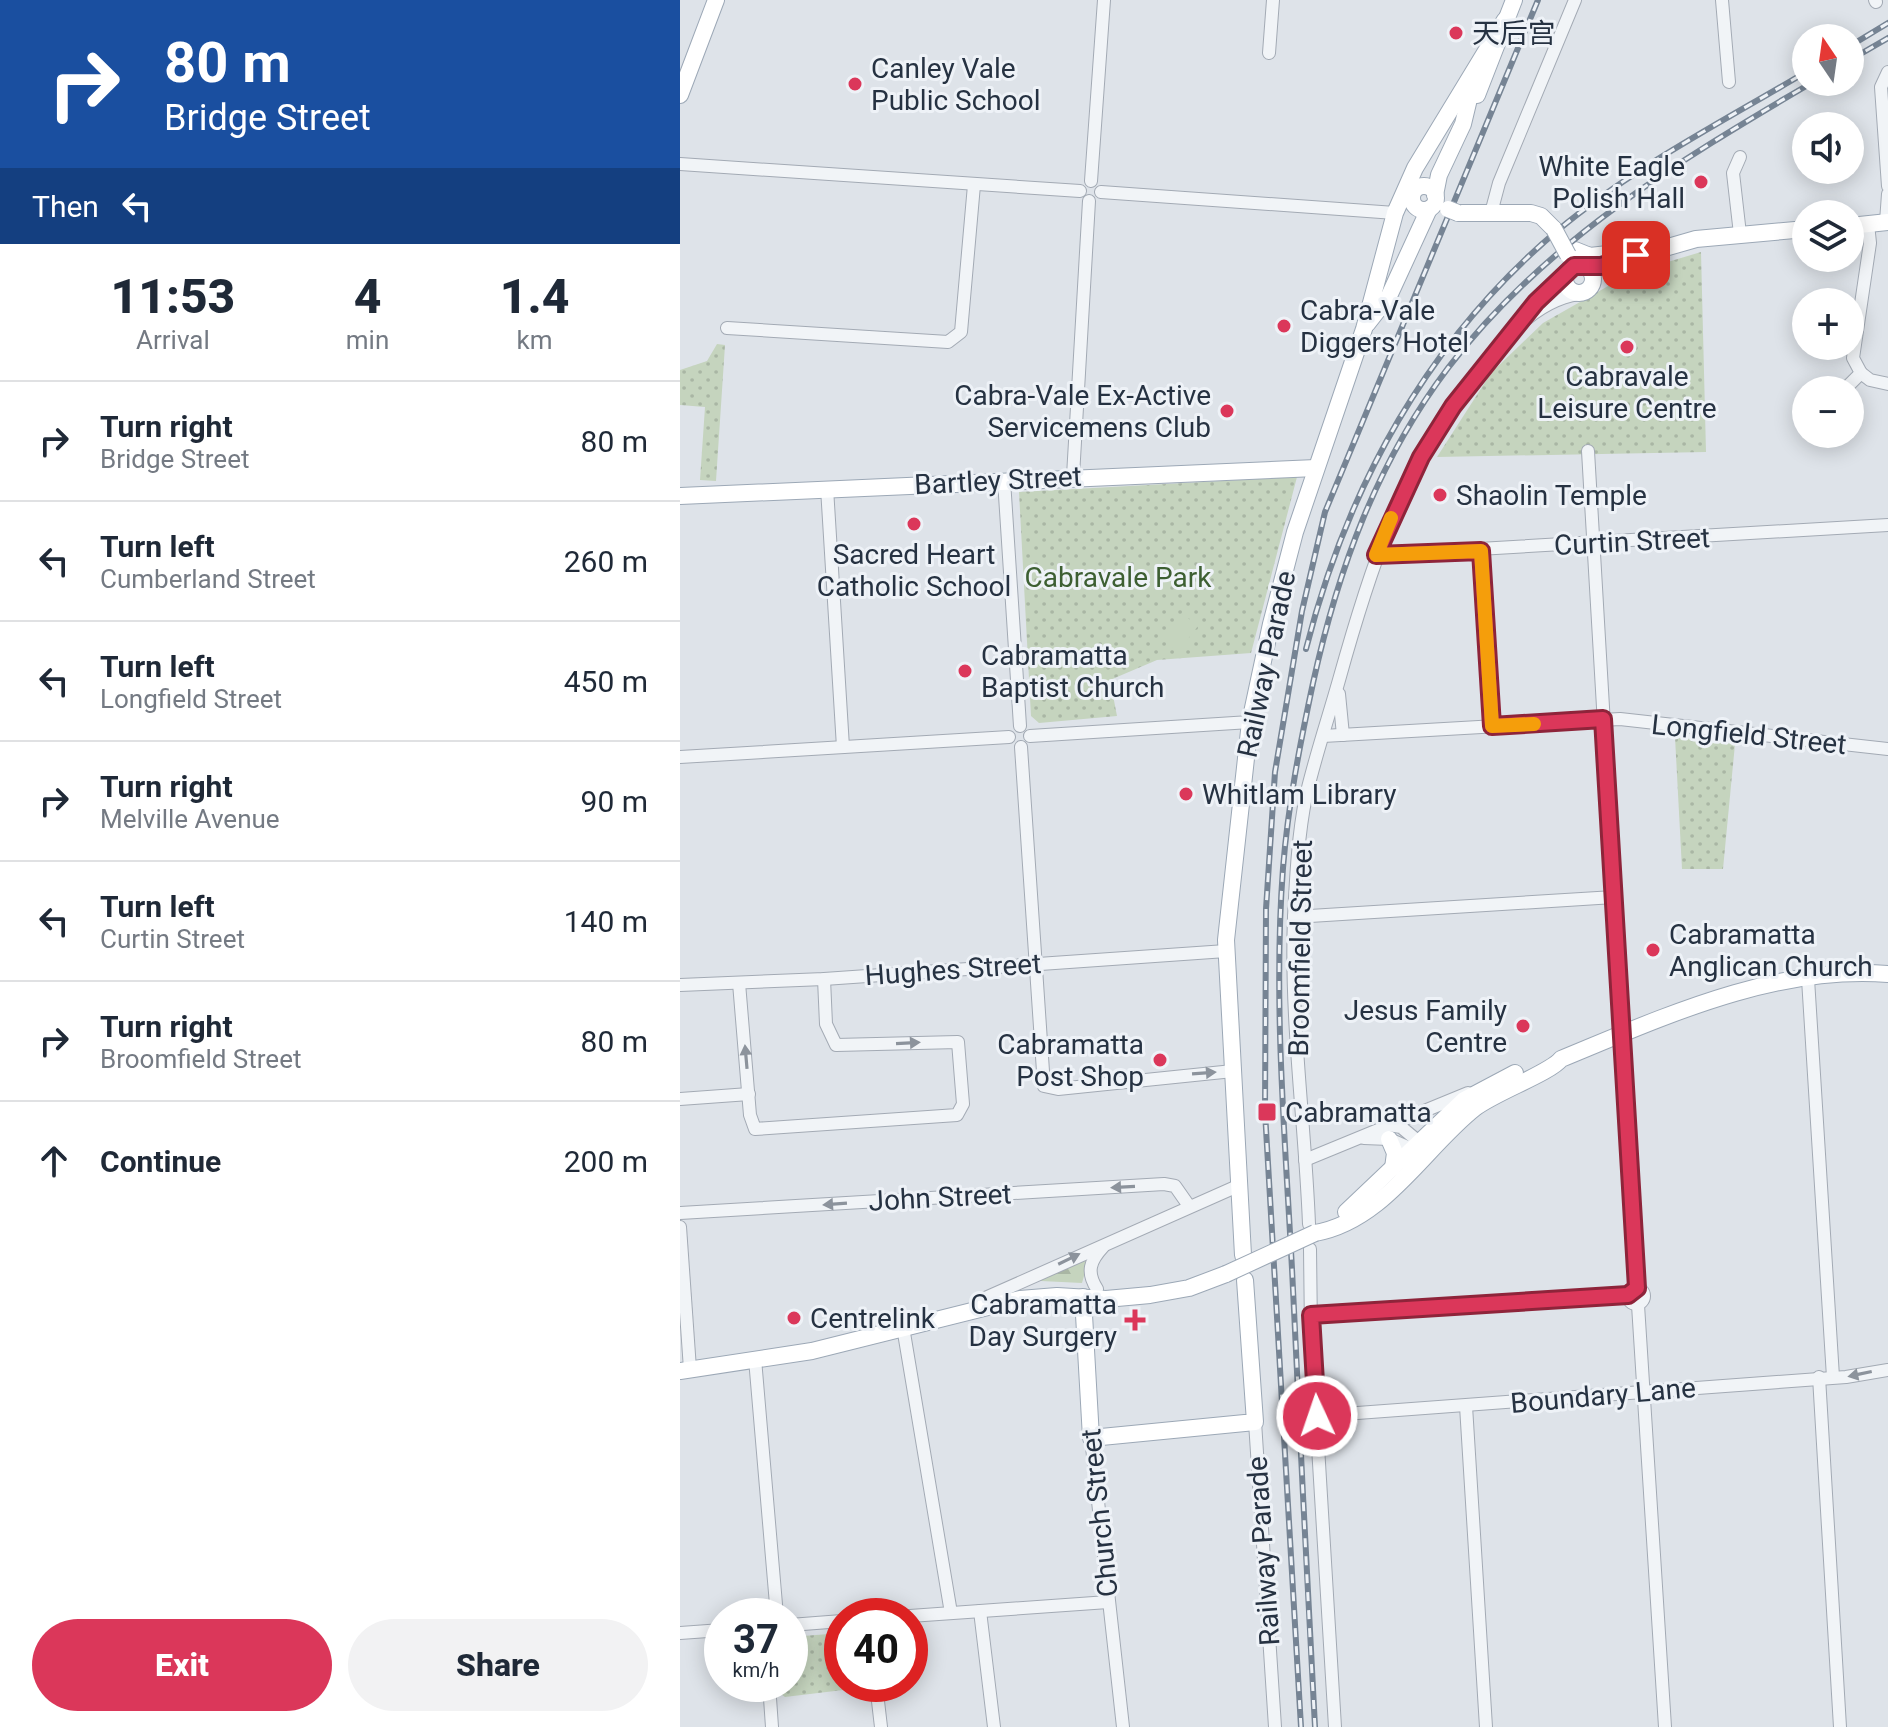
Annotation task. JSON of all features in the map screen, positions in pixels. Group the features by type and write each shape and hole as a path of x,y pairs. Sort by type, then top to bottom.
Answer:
{"main road":[{"path":"681,87 716,0"},
{"name":"Railway Parade","path":"1463,124 1514,0"},
{"path":"1445,117 1482,74 1503,25"},
{"name":"Railway Parade","path":"1243,1255 1226,951 1250,722 1279,593 1316,468 1364,329 1395,213 1407,182 1482,53 1503,25"},
{"path":"1364,329 1389,296 1432,202 1463,124 1482,53"},
{"path":"1412,243 1416,220 1415,195 1444,167"},
{"path":"1415,195 1429,188 1432,202"},
{"path":"1432,202 1460,214 1503,212 1540,223 1592,273 1585,290"},
{"path":"1460,214 1503,212"},
{"path":"1864,224 1887,222"},
{"path":"1570,255 1601,256 1655,242 1792,230"},
{"path":"1570,255 1568,289 1585,290 1616,262 1656,248 1702,238"},
{"path":"1570,255 1616,262"},
{"name":"Railway Parade","path":"1335,414 1357,374 1389,296"},
{"name":"Bartley Street","path":"680,496 1073,476 1316,468"},
{"path":"903,1327 915,1319 1030,1288 1090,1293 1106,1299 1170,1292 1226,1274 1376,1203 1477,1090 1552,1058 1561,1059 1729,994 1808,979 1888,974"},
{"path":"1332,1226 1393,1168 1489,1098 1556,1066 1561,1059"},
{"path":"1387,1132 1395,1153 1393,1168"},
{"name":"Railway Parade","path":"1245,1280 1255,1422"},
{"path":"685,1370 812,1351 1025,1298 1090,1293"},
{"name":"Church Street","path":"1090,1293 1091,1438"},
{"path":"1091,1438 1255,1422"}],"street":[{"path":"1091,181 1104,0"},
{"path":"1269,53 1273,0"},
{"path":"1503,212 1497,187 1575,0"},
{"path":"1722,0 1729,82"},
{"path":"1886,75 1888,186"},
{"path":"1740,157 1733,173 1740,234"},
{"path":"680,164 1080,191 1089,201 1073,476"},
{"path":"1080,191 1082,185 1091,181"},
{"path":"1091,181 1098,185 1101,192"},
{"path":"727,328 948,342 961,332 974,185"},
{"path":"1089,201 1101,192 1395,213"},
{"path":"1887,222 1888,194"},
{"path":"1508,337 1570,255"},
{"path":"1864,272 1853,358 1861,373 1870,380 1888,384"},
{"path":"1508,337 1546,306 1585,290"},
{"name":"Broomfield Street","path":"1335,1727 1311,1315 1312,1235 1294,1012 1294,917 1305,806 1376,555 1421,457 1453,406 1508,337"},
{"path":"1858,376 1861,373"},
{"path":"1588,451 1634,1296 1644,1391 1665,1727"},
{"path":"1004,480 1020,726 1030,736 1250,722"},
{"path":"827,488 843,747"},
{"name":"Curtin Street","path":"1376,555 1888,525"},
{"path":"1481,551 1492,726"},
{"path":"1339,679 1339,715 1343,735"},
{"name":"Longfield Street","path":"1323,736 1603,719 1888,749"},
{"path":"1020,726 1011,730 1009,737 1012,745 1027,745 1030,736"},
{"path":"680,757 1009,737"},
{"path":"1021,747 1044,1086 1058,1089 1233,1071"},
{"path":"1294,917 1614,897"},
{"name":"Hughes Street","path":"680,985 824,979 1226,951"},
{"path":"739,983 755,1129 957,1115 963,1104 960,1046 955,1040 840,1046 832,1041 826,1024 824,979"},
{"path":"1808,979 1833,1377"},
{"path":"1305,1160 1361,1138 1387,1132 1477,1090"},
{"path":"680,1099 749,1094"},
{"path":"1387,1132 1421,1150"},
{"name":"John Street","path":"680,1213 1164,1184 1175,1186 1189,1206"},
{"path":"983,1299 1240,1185"},
{"path":"680,1227 685,1370"},
{"path":"1090,1293 1090,1266 1106,1245"},
{"path":"1311,1315 1634,1296"},
{"path":"903,1327 951,1613"},
{"path":"755,1359 775,1598"},
{"name":"Boundary Lane","path":"1317,1416 1833,1377 1888,1370"},
{"path":"1819,1377 1840,1727"},
{"path":"1466,1406 1486,1727"},
{"name":"Railway Parade","path":"1255,1422 1275,1727"},
{"name":"Church Street","path":"1091,1438 1123,1727"},
{"path":"928,1615 1108,1602"},
{"path":"980,1611 994,1727"},
{"path":"680,1633 704,1631"},
{"path":"770,1702 772,1727"},
{"path":"878,1702 881,1727"}],"green space":[{"path":"1701,252 1706,452 1437,457 1491,373 1543,323 1631,273"},
{"path":"717,344 725,345 716,481 700,480 705,407 680,405 680,370 707,361"},
{"name":"Cabravale Park","path":"1297,477 1251,653 1157,660 1110,680 1117,716 1039,723 1031,716 1019,492"},
{"path":"1183,614 1198,626 1178,652 1162,639"},
{"path":"1675,737 1735,744 1723,869 1682,869"},
{"path":"1090,1255 1082,1283 1041,1281 1040,1276"},
{"path":"824,1634 824,1692 808,1694 808,1636"}],"railway":[{"path":"1301,1727 1265,1112 1266,909 1275,772 1302,611 1325,512 1538,0"},
{"path":"1864,38 1888,23"},
{"path":"1864,52 1888,38"},
{"path":"1306,649 1323,589 1369,474 1398,420 1469,320 1511,274 1586,208 1678,147 1792,80"},
{"path":"1315,1727 1283,1119 1279,968 1283,868 1291,798 1313,683 1335,599 1363,518 1400,441 1448,368 1486,323 1527,281 1616,207 1713,142 1792,95"}],"slow traffic":[{"path":"1391,518 1376,555 1481,551 1492,726 1534,724"}],"place":[{"name":"天后宫","path":"1456,33"},
{"name":"Canley Vale Public School","path":"855,84"},
{"name":"White Eagle Polish Hall","path":"1701,182"},
{"name":"Cabra-Vale Diggers Hotel","path":"1284,326"},
{"name":"Cabravale Leisure Centre","path":"1627,347"},
{"name":"Cabra-Vale Ex-Active Servicemens Club","path":"1227,411"},
{"name":"Shaolin Temple","path":"1440,495"},
{"name":"Sacred Heart Catholic School","path":"914,524"},
{"name":"Cabramatta Baptist Church","path":"965,671"},
{"name":"Whitlam Library","path":"1186,794"},
{"name":"Cabramatta Anglican Church","path":"1653,950"},
{"name":"Jesus Family Centre","path":"1523,1026"},
{"name":"Cabramatta Post Shop","path":"1160,1060"},
{"name":"Cabramatta","path":"1267,1112"},
{"name":"Centrelink","path":"794,1318"},
{"name":"Cabramatta Day Surgery","path":"1135,1320"}],"route":[{"path":"1317,1416 1311,1315 1628,1295 1637,1288 1603,719 1492,726 1481,551 1376,555 1421,457 1453,406 1536,302 1574,266 1601,266 1636,255"}]}
